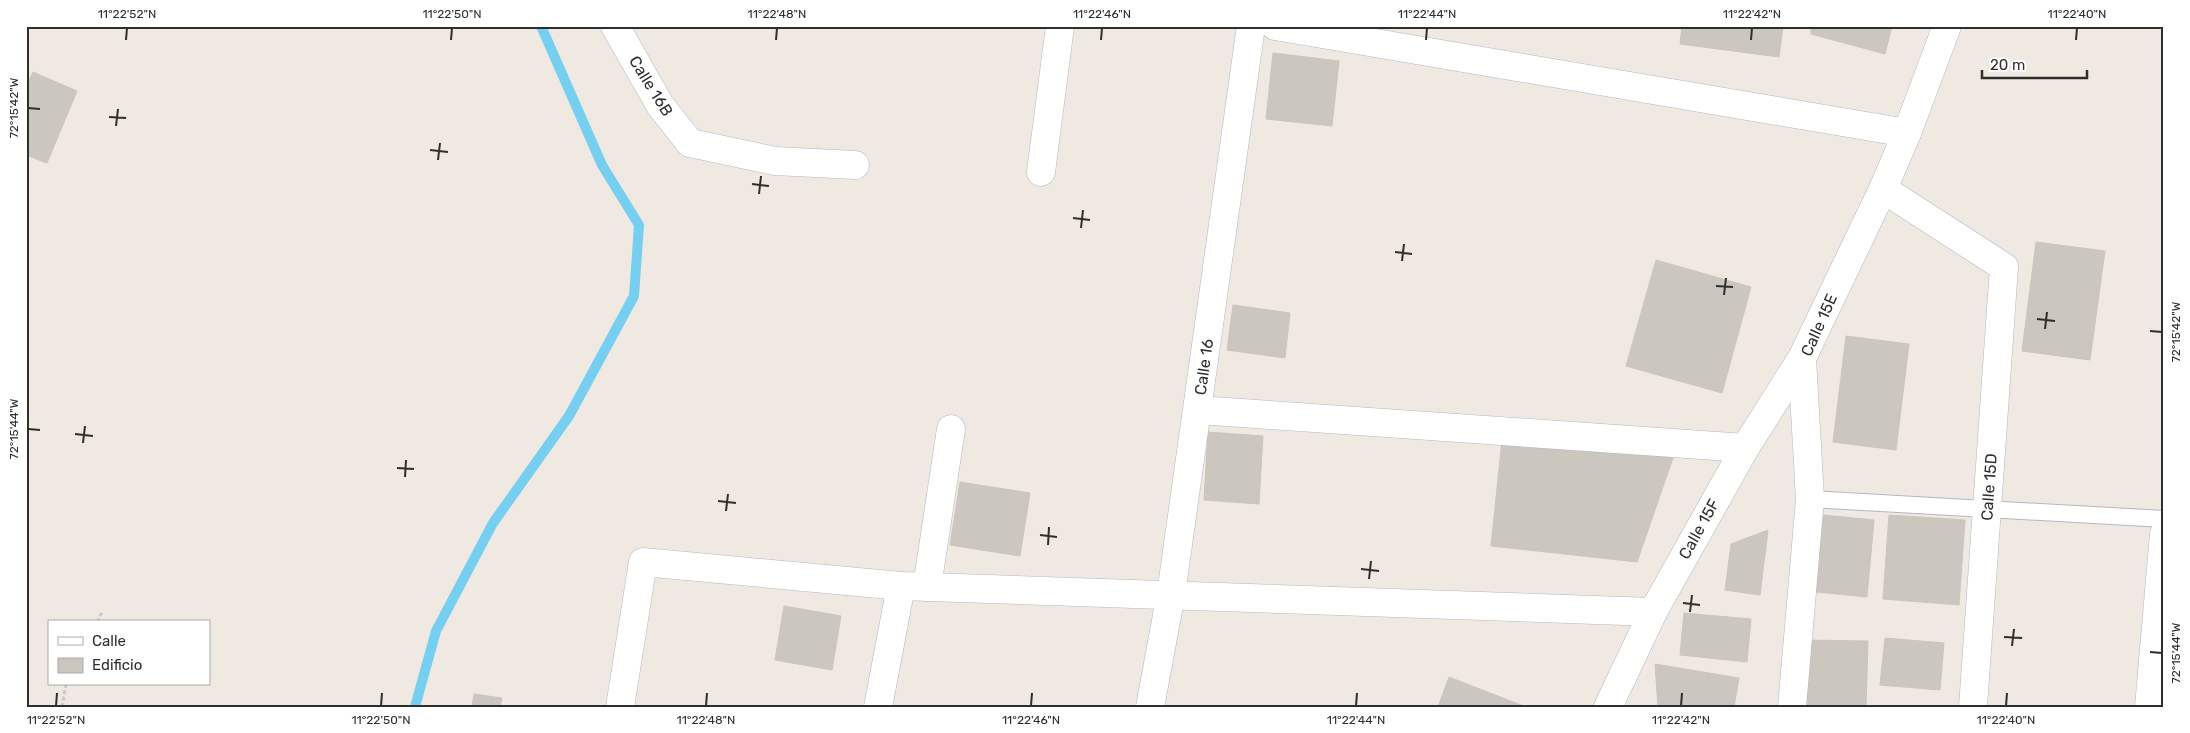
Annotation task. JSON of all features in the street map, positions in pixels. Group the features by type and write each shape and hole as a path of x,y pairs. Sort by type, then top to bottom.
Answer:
{"street":[{"name":"Calle 16B","path":"616,26 660,106 690,143 775,161 856,165"},
{"path":"1041,172 1060,26"},
{"name":"Calle 16","path":"1150,707 1171,594 1251,26"},
{"path":"1276,26 1907,133"},
{"name":"Calle 15E","path":"1792,707 1810,499 1802,358 1883,189 1907,133 1948,26"},
{"name":"Calle 15D","path":"1883,189 2004,267 1973,707"},
{"name":"Calle 15F","path":"1608,707 1653,612 1745,448 1802,358"},
{"path":"1198,410 1745,448"},
{"path":"878,707 914,586 951,429"},
{"path":"2149,707 2164,534"},
{"path":"620,707 644,562 914,586 1653,612"}],"lane":[{"path":"1810,499 2164,519"}],"path":[{"path":"98,620 102,612"},
{"path":"62,707 66,686"}],"building":[{"path":"1682,26 1783,26 1779,57 1680,44"},
{"path":"1811,26 1892,26 1885,54 1811,34"},
{"path":"1273,53 1339,61 1332,126 1266,119"},
{"path":"33,72 77,91 47,163 26,155 26,87"},
{"path":"2036,242 2105,251 2090,360 2022,351"},
{"path":"1656,260 1751,287 1722,393 1626,366"},
{"path":"1233,305 1290,313 1285,358 1227,350"},
{"path":"1846,336 1909,344 1896,450 1833,442"},
{"path":"1208,432 1263,436 1259,504 1204,500"},
{"path":"1502,440 1673,458 1637,562 1491,546"},
{"path":"960,482 1030,493 1020,556 950,545"},
{"path":"1823,515 1874,520 1867,597 1816,592"},
{"path":"1889,515 1965,520 1959,605 1883,599"},
{"path":"1768,530 1760,595 1725,590 1731,544"},
{"path":"784,606 841,616 832,670 775,660"},
{"path":"1684,613 1751,619 1747,662 1680,655"},
{"path":"1885,638 1944,643 1940,690 1880,685"},
{"path":"1803,640 1868,641 1866,707 1801,707"},
{"path":"1655,664 1739,678 1734,707 1658,707"},
{"path":"1449,677 1526,707 1438,707"},
{"path":"474,694 502,698 500,707 472,707"}],"waterway":[{"path":"415,707 436,631 493,523 569,416 634,296 639,225 602,165 541,26"}]}
